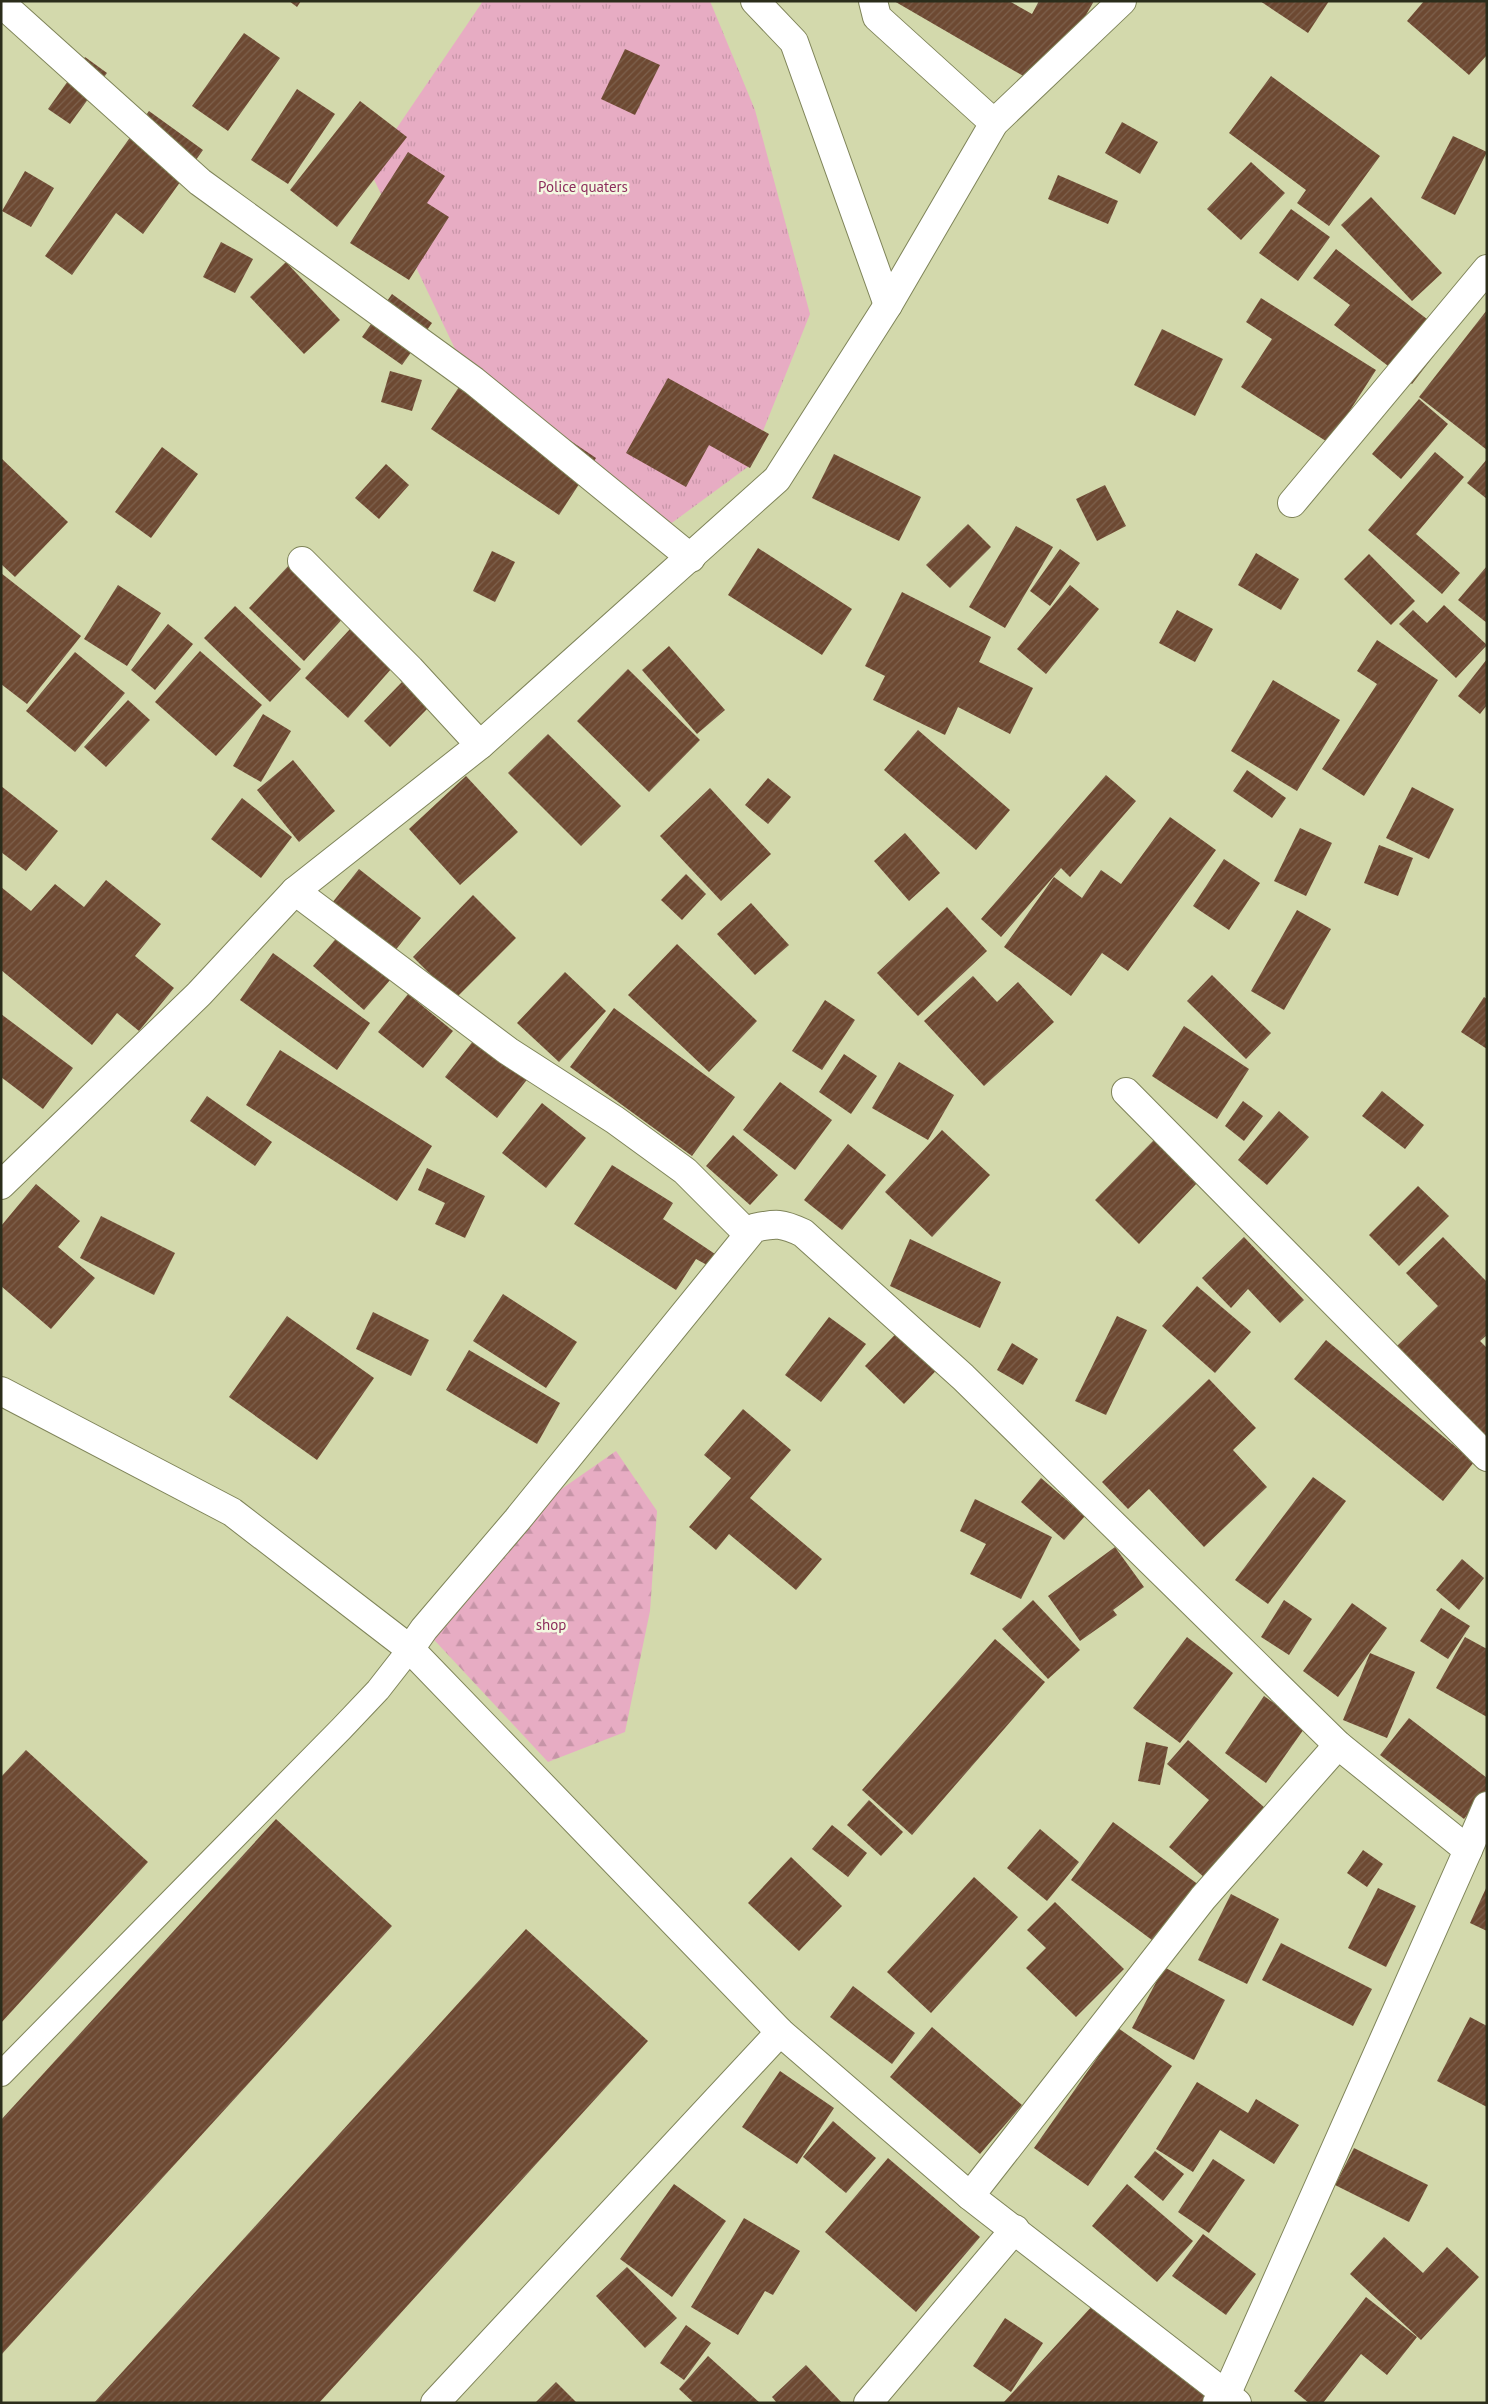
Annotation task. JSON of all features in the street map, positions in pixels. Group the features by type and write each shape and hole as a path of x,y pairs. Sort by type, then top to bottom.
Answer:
{"street":[{"path":"755,1 794,42 888,305"},
{"path":"872,1 877,16 994,123"},
{"path":"1,1185 199,994 295,891 480,745 777,479 888,305 994,123 1122,1"},
{"path":"1,3 200,182 474,381 691,558"},
{"path":"1292,503 1487,269"},
{"path":"302,561 410,669 480,745"},
{"path":"295,891 508,1050 615,1120 684,1170 748,1234"},
{"path":"1126,1092 1487,1457"},
{"path":"410,1649 424,1629 517,1520 748,1234 754,1228 774,1224 786,1225 803,1233 963,1378 1338,1746 1468,1850"},
{"path":"1,1391 232,1512 410,1649 780,2032 970,2196 1015,2229 1227,2399 1487,1806"},
{"path":"970,2196 1203,1898 1338,1746"},
{"path":"435,2403 780,2032"},
{"path":"868,2403 1015,2229"}],"lane":[{"path":"1,2074 341,1729 378,1690 410,1649"}],"green space":[{"name":"Police quaters","path":"483,1 710,1 755,110 810,314 749,466 669,525 457,353 369,169"},
{"name":"shop","path":"616,1451 657,1511 650,1611 625,1732 548,1762 424,1629 517,1520"}],"building":[{"path":"289,1 301,1 297,7"},
{"path":"894,1 1009,1 1032,14 1039,1 1094,1 1044,88"},
{"path":"1260,1 1329,1 1308,33"},
{"path":"1424,1 1487,1 1487,55 1469,75 1407,21"},
{"path":"244,33 280,58 228,131 192,106"},
{"path":"625,49 660,65 635,115 601,99"},
{"path":"85,57 107,73 70,124 48,109"},
{"path":"1271,76 1380,156 1329,226 1297,203 1306,190 1229,133"},
{"path":"297,89 335,114 288,184 251,160"},
{"path":"360,101 407,137 337,227 290,190"},
{"path":"149,111 203,150 143,234 116,213 72,275 45,256"},
{"path":"1122,122 1158,142 1140,174 1105,153"},
{"path":"1453,136 1487,152 1455,215 1421,198"},
{"path":"408,152 445,176 427,203 449,217 409,280 350,243"},
{"path":"1251,162 1285,193 1241,240 1207,209"},
{"path":"25,171 54,188 31,227 2,211"},
{"path":"1058,175 1118,201 1108,224 1048,199"},
{"path":"1371,197 1442,273 1412,301 1341,225"},
{"path":"1291,209 1330,237 1298,281 1259,253"},
{"path":"221,242 253,259 235,293 203,277"},
{"path":"1336,249 1449,336 1412,384 1334,325 1350,305 1313,278"},
{"path":"286,262 340,320 304,354 250,297"},
{"path":"392,294 432,323 402,365 362,337"},
{"path":"1261,298 1376,370 1329,443 1241,387 1272,339 1246,322"},
{"path":"1487,310 1487,450 1419,397"},
{"path":"1162,329 1223,359 1195,416 1134,385"},
{"path":"390,371 422,380 412,411 381,402"},
{"path":"469,372 596,458 559,515 431,429"},
{"path":"668,378 769,434 750,468 709,445 686,487 626,453"},
{"path":"1419,399 1448,424 1401,479 1372,454"},
{"path":"162,447 198,474 151,538 115,512"},
{"path":"1435,452 1464,477 1416,534 1460,573 1442,594 1368,530"},
{"path":"834,454 921,497 899,541 812,498"},
{"path":"1,458 68,522 15,577 1,564"},
{"path":"1487,459 1487,499 1467,483"},
{"path":"386,464 409,485 379,519 355,498"},
{"path":"1105,485 1126,526 1097,541 1076,499"},
{"path":"968,524 991,547 950,588 926,565"},
{"path":"1016,526 1053,547 1005,628 969,607"},
{"path":"758,548 852,609 822,655 728,595"},
{"path":"1060,549 1080,563 1050,606 1030,591"},
{"path":"492,551 515,562 495,602 473,591"},
{"path":"1256,553 1299,579 1281,610 1238,585"},
{"path":"1369,554 1415,601 1391,625 1344,579"},
{"path":"291,563 346,615 304,661 249,608"},
{"path":"1487,566 1487,623 1458,600"},
{"path":"1,573 81,636 27,704 1,684"},
{"path":"118,585 161,613 127,666 84,639"},
{"path":"1070,585 1099,609 1046,674 1017,649"},
{"path":"902,592 991,637 979,662 1033,688 1010,734 958,707 945,735 873,700 885,676 865,666"},
{"path":"1444,605 1487,645 1456,678 1399,624 1413,610 1427,623"},
{"path":"235,606 301,669 270,702 204,638"},
{"path":"1177,610 1213,629 1195,662 1159,643"},
{"path":"168,624 193,644 155,690 131,670"},
{"path":"350,629 392,668 348,718 305,678"},
{"path":"1377,640 1438,680 1364,796 1322,769 1377,684 1357,671"},
{"path":"669,646 725,710 697,734 642,670"},
{"path":"200,651 262,705 216,756 155,702"},
{"path":"75,652 125,693 75,752 26,711"},
{"path":"1487,659 1487,705 1480,714 1458,696"},
{"path":"628,669 700,740 649,792 577,721"},
{"path":"1273,680 1340,720 1297,791 1231,751"},
{"path":"402,682 428,708 390,747 364,721"},
{"path":"128,700 150,720 106,767 84,747"},
{"path":"263,714 291,731 261,782 233,766"},
{"path":"918,730 1010,810 976,850 884,770"},
{"path":"548,734 621,806 581,846 508,773"},
{"path":"293,760 335,811 299,842 257,790"},
{"path":"1247,770 1286,798 1272,818 1233,791"},
{"path":"1106,775 1136,801 1070,877 1061,868 1001,937 981,919"},
{"path":"466,776 518,832 460,885 409,829"},
{"path":"768,778 791,797 768,824 745,805"},
{"path":"1,786 58,831 26,871 1,852"},
{"path":"1412,787 1454,809 1429,859 1386,838"},
{"path":"710,788 771,854 721,901 660,836"},
{"path":"242,798 292,837 261,878 211,839"},
{"path":"1170,817 1216,850 1128,971 1102,953 1071,996 1004,947 1054,877 1082,898 1101,870 1121,884"},
{"path":"1300,828 1332,843 1306,896 1274,881"},
{"path":"905,833 940,873 909,901 874,861"},
{"path":"1379,845 1413,858 1398,896 1364,883"},
{"path":"1224,859 1260,883 1229,930 1193,906"},
{"path":"359,869 421,918 394,952 332,903"},
{"path":"686,874 706,894 682,920 661,900"},
{"path":"106,880 161,924 135,956 174,988 139,1031 117,1013 92,1045 1,970 1,887 31,911 55,884 84,907"},
{"path":"473,895 516,938 455,999 413,957"},
{"path":"751,903 789,945 755,975 717,934"},
{"path":"947,907 987,951 918,1016 877,973"},
{"path":"1297,910 1331,929 1284,1010 1251,991"},
{"path":"339,935 391,979 364,1010 313,966"},
{"path":"677,944 757,1021 709,1072 628,995"},
{"path":"273,953 370,1023 337,1070 240,1000"},
{"path":"565,972 606,1011 559,1062 517,1023"},
{"path":"1212,975 1271,1033 1246,1059 1187,1001"},
{"path":"973,976 997,1002 1018,982 1054,1022 984,1086 924,1021"},
{"path":"408,994 453,1031 423,1068 378,1032"},
{"path":"1484,997 1487,999 1487,1049 1461,1032"},
{"path":"825,1000 855,1020 822,1070 792,1051"},
{"path":"614,1008 735,1097 692,1156 570,1067"},
{"path":"1,1014 73,1068 43,1109 1,1077"},
{"path":"1184,1026 1249,1069 1217,1119 1152,1076"},
{"path":"477,1036 529,1077 497,1118 445,1077"},
{"path":"280,1050 432,1146 397,1201 246,1105"},
{"path":"844,1054 877,1076 851,1114 819,1092"},
{"path":"899,1062 954,1095 928,1140 872,1108"},
{"path":"780,1082 832,1120 795,1170 743,1130"},
{"path":"1382,1091 1424,1125 1405,1149 1362,1116"},
{"path":"207,1096 272,1142 255,1166 190,1121"},
{"path":"1243,1101 1263,1116 1244,1141 1225,1126"},
{"path":"542,1103 586,1138 546,1188 502,1153"},
{"path":"1279,1111 1309,1137 1267,1185 1238,1160"},
{"path":"942,1130 990,1175 932,1237 885,1192"},
{"path":"733,1135 778,1175 750,1205 706,1166"},
{"path":"1154,1140 1198,1182 1139,1244 1095,1200"},
{"path":"848,1144 886,1175 842,1230 804,1200"},
{"path":"612,1165 673,1203 663,1219 715,1254 707,1265 696,1259 676,1290 574,1224"},
{"path":"427,1168 485,1196 465,1238 435,1224 445,1203 418,1190"},
{"path":"36,1184 80,1221 58,1247 95,1278 51,1329 1,1286 1,1226"},
{"path":"1418,1186 1449,1216 1399,1266 1369,1235"},
{"path":"101,1216 175,1253 154,1295 80,1258"},
{"path":"1244,1237 1304,1300 1280,1323 1248,1289 1231,1308 1202,1278"},
{"path":"1443,1237 1487,1282 1487,1335 1480,1341 1487,1348 1487,1442 1394,1349 1438,1306 1406,1273"},
{"path":"910,1239 1001,1282 980,1328 890,1286"},
{"path":"1197,1286 1251,1332 1215,1373 1162,1326"},
{"path":"503,1294 577,1342 546,1388 473,1341"},
{"path":"373,1312 429,1340 411,1376 356,1349"},
{"path":"287,1316 374,1378 317,1460 229,1397"},
{"path":"1117,1316 1147,1330 1106,1415 1075,1401"},
{"path":"829,1317 866,1344 821,1402 785,1375"},
{"path":"912,1317 951,1355 904,1404 865,1366"},
{"path":"1326,1340 1474,1462 1443,1501 1294,1379"},
{"path":"1012,1343 1038,1359 1023,1385 997,1370"},
{"path":"469,1350 560,1403 537,1444 446,1390"},
{"path":"1209,1379 1256,1428 1233,1450 1267,1487 1204,1547 1149,1489 1128,1509 1102,1482"},
{"path":"743,1409 791,1450 750,1498 822,1559 796,1590 729,1534 716,1550 689,1527 731,1478 704,1455"},
{"path":"1313,1477 1346,1501 1268,1604 1235,1580"},
{"path":"1041,1478 1085,1516 1064,1540 1021,1502"},
{"path":"975,1499 1052,1537 1021,1599 970,1574 986,1544 960,1531"},
{"path":"1115,1547 1144,1587 1113,1610 1117,1615 1080,1641 1048,1596"},
{"path":"1462,1559 1484,1578 1459,1610 1436,1590"},
{"path":"1033,1600 1080,1650 1048,1679 1002,1629"},
{"path":"1284,1600 1312,1619 1289,1655 1261,1637"},
{"path":"1352,1603 1387,1628 1338,1697 1303,1671"},
{"path":"1441,1608 1470,1626 1448,1659 1420,1641"},
{"path":"1187,1637 1233,1673 1180,1743 1133,1708"},
{"path":"1465,1637 1487,1649 1487,1717 1436,1688"},
{"path":"995,1639 1045,1682 912,1835 862,1790"},
{"path":"1370,1653 1415,1672 1387,1738 1343,1720"},
{"path":"1264,1696 1306,1726 1266,1783 1225,1753"},
{"path":"1409,1718 1487,1778 1487,1789 1464,1819 1380,1755"},
{"path":"1188,1740 1265,1808 1205,1878 1169,1847 1209,1800 1167,1764"},
{"path":"1146,1742 1168,1747 1160,1785 1138,1781"},
{"path":"26,1750 148,1862 1,2023 1,1777"},
{"path":"869,1800 903,1832 881,1856 847,1825"},
{"path":"276,1819 392,1926 1,2355 1,2120"},
{"path":"1113,1822 1199,1885 1156,1943 1071,1880"},
{"path":"832,1825 867,1853 848,1877 812,1849"},
{"path":"1040,1829 1079,1862 1047,1901 1007,1868"},
{"path":"1363,1850 1383,1864 1367,1887 1347,1873"},
{"path":"791,1857 842,1906 799,1951 748,1903"},
{"path":"974,1877 1018,1917 931,2013 887,1972"},
{"path":"1487,1886 1487,1931 1470,1923"},
{"path":"1378,1888 1416,1906 1386,1967 1348,1948"},
{"path":"1231,1894 1279,1919 1247,1984 1198,1960"},
{"path":"1055,1902 1124,1969 1076,2017 1026,1968 1046,1948 1027,1930"},
{"path":"526,1929 648,2041 319,2403 94,2403"},
{"path":"1281,1943 1372,1989 1353,2026 1262,1980"},
{"path":"1164,1967 1225,2000 1194,2060 1132,2028"},
{"path":"853,1986 915,2033 892,2064 830,2017"},
{"path":"1470,2017 1487,2026 1487,2107 1437,2081"},
{"path":"932,2027 1022,2105 980,2154 890,2077"},
{"path":"1118,2028 1172,2066 1088,2186 1034,2148"},
{"path":"780,2071 834,2108 797,2164 742,2127"},
{"path":"1197,2082 1248,2113 1256,2099 1299,2125 1274,2164 1220,2130 1193,2172 1156,2149"},
{"path":"833,2121 876,2158 846,2193 803,2157"},
{"path":"1354,2148 1428,2185 1409,2222 1335,2185"},
{"path":"1155,2151 1184,2174 1163,2201 1134,2177"},
{"path":"888,2158 980,2237 916,2312 825,2232"},
{"path":"1213,2159 1245,2180 1209,2233 1178,2212"},
{"path":"674,2184 726,2221 672,2297 620,2259"},
{"path":"1127,2184 1193,2241 1157,2282 1092,2226"},
{"path":"744,2218 800,2251 773,2295 765,2291 738,2335 691,2307"},
{"path":"1203,2234 1256,2274 1226,2315 1172,2276"},
{"path":"1384,2237 1423,2273 1447,2247 1479,2277 1421,2340 1350,2274"},
{"path":"627,2267 677,2318 645,2348 596,2296"},
{"path":"1366,2297 1417,2337 1387,2375 1361,2354 1323,2403 1309,2403 1294,2391"},
{"path":"1094,2304 1131,2339 1138,2331 1208,2396 1201,2403 1003,2403"},
{"path":"1005,2318 1043,2343 1011,2392 973,2366"},
{"path":"686,2325 711,2343 684,2380 660,2363"},
{"path":"708,2356 760,2403 694,2403 679,2389"},
{"path":"806,2365 842,2403 777,2403 772,2397"},
{"path":"556,2382 577,2403 535,2403"}]}
